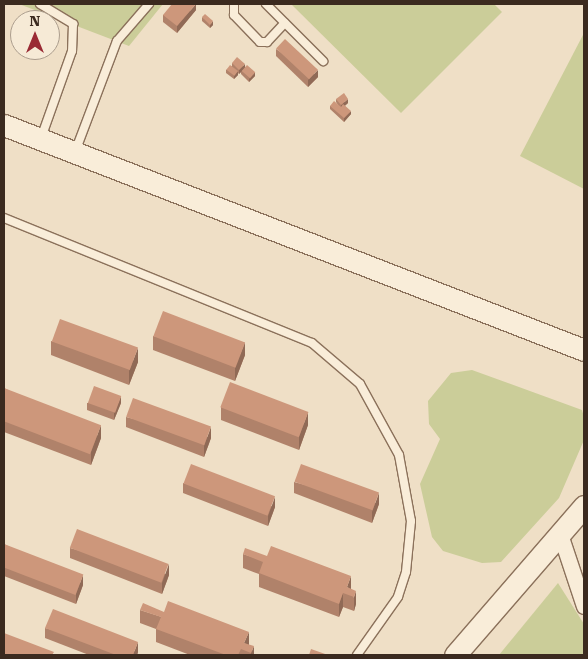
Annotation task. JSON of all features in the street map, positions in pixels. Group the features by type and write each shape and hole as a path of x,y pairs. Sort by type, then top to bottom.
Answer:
{"street":[{"path":"4,125 584,350"},
{"path":"455,655 584,506"},
{"path":"560,534 584,606"}],"lane":[{"path":"40,4 73,24 72,51 40,140"},
{"path":"74,153 117,41 149,4"},
{"path":"234,4 234,16 260,42 266,42 285,23"},
{"path":"266,4 323,61"},
{"path":"4,218 312,344 360,384 396,448 411,521 406,572 398,597 356,655"}],"green space":[{"path":"19,4 163,4 129,46 60,20 60,10 35,10"},
{"path":"291,4 494,4 502,12 401,113"},
{"path":"584,33 584,189 520,156"},
{"path":"472,370 582,410 584,417 584,440 559,498 501,562 482,563 443,551 432,537 420,484 440,439 429,424 428,401 451,373"},
{"path":"558,583 584,624 584,655 499,655"}],"building":[{"path":"172,4 196,4 177,26 163,15"},
{"path":"205,14 213,21 210,25 202,17"},
{"path":"285,39 318,70 309,79 276,49"},
{"path":"237,57 245,64 239,70 232,63"},
{"path":"230,65 238,71 234,76 226,70"},
{"path":"247,65 255,72 250,78 242,71"},
{"path":"344,93 348,99 341,105 336,99"},
{"path":"334,101 341,107 343,104 351,111 344,118 330,106"},
{"path":"163,311 245,343 235,368 153,336"},
{"path":"60,319 138,347 130,370 52,342"},
{"path":"230,382 308,412 299,437 220,407"},
{"path":"94,386 121,396 115,413 88,403"},
{"path":"4,388 101,425 90,454 4,421"},
{"path":"133,398 211,426 204,445 126,417"},
{"path":"191,464 275,496 267,516 183,484"},
{"path":"301,464 379,492 372,510 295,482"},
{"path":"77,529 168,564 161,583 70,548"},
{"path":"4,544 83,574 75,595 4,568"},
{"path":"271,546 351,576 347,587 356,591 354,597 343,593 339,604 259,573 263,562 243,554 245,548 267,556"},
{"path":"168,601 249,632 244,643 254,646 251,653 241,649 238,655 226,655 156,629 161,617 140,610 143,603 164,612"},
{"path":"53,609 138,642 133,655 116,655 45,628"},
{"path":"4,633 54,652 52,655 4,655"},
{"path":"311,649 328,655 309,655"}]}
